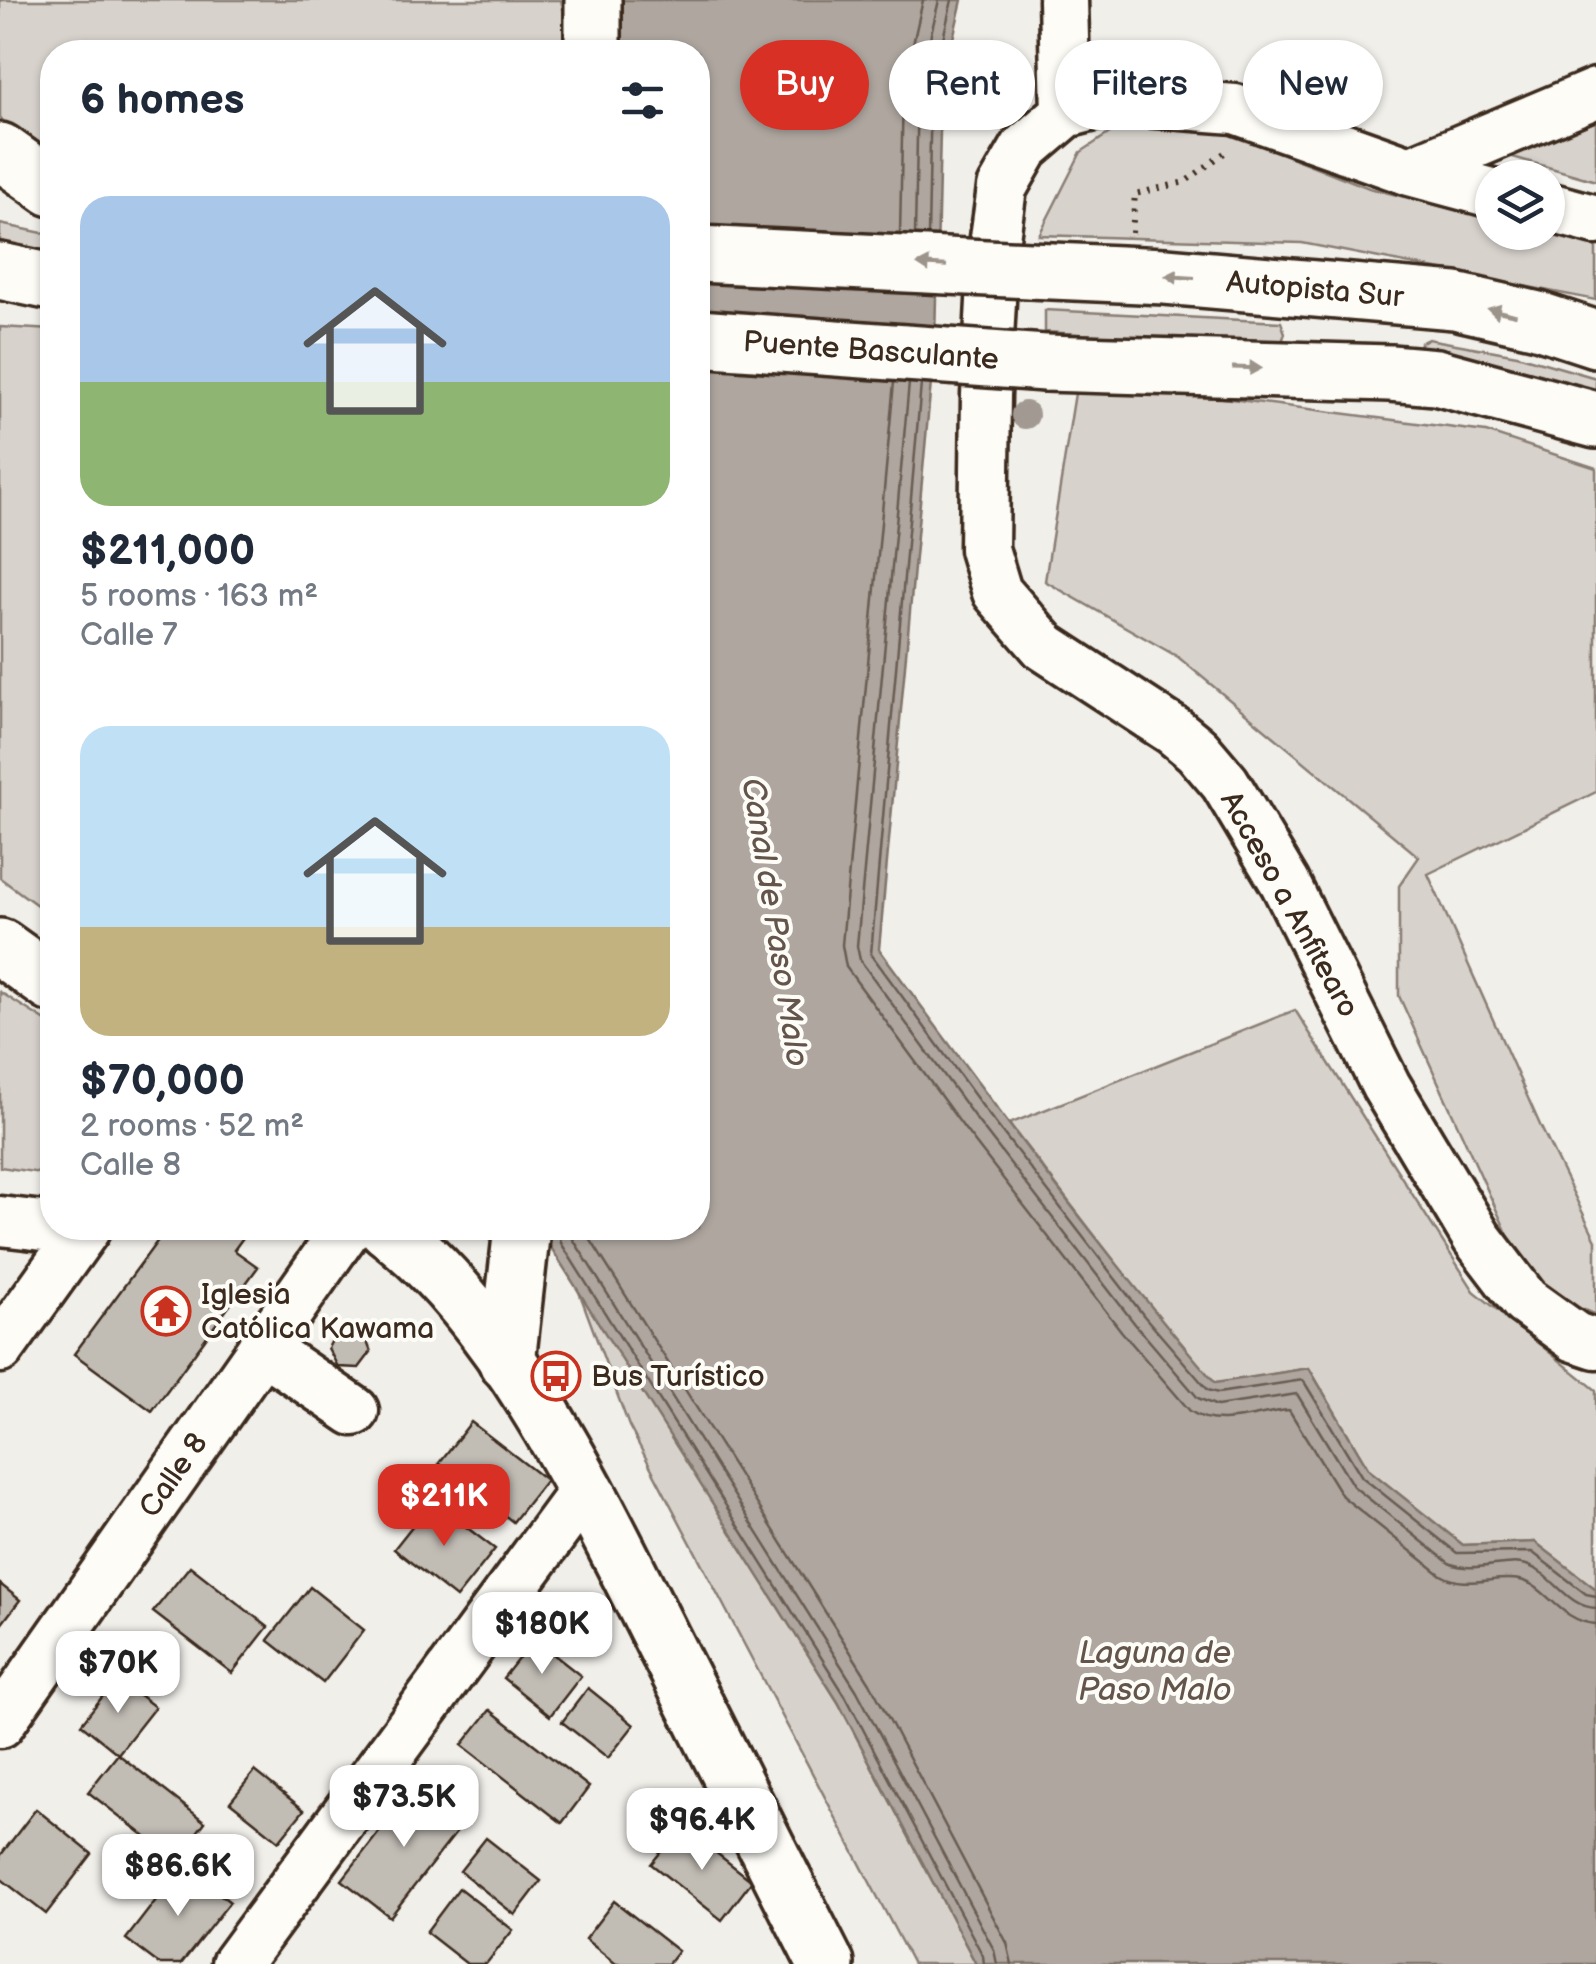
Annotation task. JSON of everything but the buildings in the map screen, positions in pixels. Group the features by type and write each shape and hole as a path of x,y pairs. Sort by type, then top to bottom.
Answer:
{"main road":[{"path":"593,40 594,0"},
{"path":"0,152 40,180"},
{"path":"0,186 40,195"},
{"name":"Autopista Sur","path":"710,255 1130,274 1355,291 1455,301 1538,320 1596,339"},
{"path":"1355,291 1350,371 1436,377 1596,420"},
{"name":"Puente Basculante","path":"710,339 1045,363 1350,371"},
{"path":"0,947 40,975"},
{"path":"400,1240 445,1280 507,1362 586,1488 826,1964"},
{"path":"507,1362 521,1240"}],"street":[{"path":"1063,0 1064,40"},
{"path":"1410,170 1596,94"},
{"name":"Acceso a Anfitearo","path":"1055,122 1025,148 1002,188 994,246 986,395 984,549 998,592 1045,647 1174,731 1198,750 1225,783 1285,883 1386,1086 1477,1238 1525,1301 1575,1338 1596,1344"},
{"name":"Acceso a Anfitearo","path":"1296,130 1475,188"},
{"path":"1565,212 1596,220"},
{"path":"0,1221 40,1225"},
{"path":"0,1348 64,1240"},
{"name":"Calle 8","path":"0,1722 338,1240"},
{"path":"262,1348 354,1411"},
{"path":"236,1964 586,1488"}],"path":[{"path":"1130,274 1135,194 1185,182 1255,130"}],"shaded area":[{"path":"0,0 561,0 564,14 563,40 40,40 40,154 17,139 0,117"},
{"path":"1596,113 1596,181 1565,172 1565,160 1523,160 1492,151"},
{"path":"1114,130 1223,130 1369,188 1475,215 1475,250 1565,250 1565,238 1596,245 1596,300 1302,243 1039,235 1081,152"},
{"path":"0,224 40,232 40,250 0,242"},
{"path":"1045,310 1281,322 1285,333 1282,342 1275,346 1045,332"},
{"path":"0,327 40,329 40,907 0,878"},
{"path":"1428,339 1517,355 1596,378 1596,395 1418,349"},
{"path":"1076,387 1185,393 1486,432 1596,468 1596,792 1428,874 1596,1240 1596,1315 1532,1288 1399,996 1399,886 1419,857 1178,657 1045,581"},
{"path":"0,992 40,1017 40,1173 0,1167"},
{"path":"1295,1010 1474,1291 1596,1390 1596,1589 1535,1542 1463,1545 1369,1470 1309,1368 1215,1384 1152,1310 1009,1124"},
{"path":"578,1289 838,1702 976,1964 913,1964 629,1426"}],"water":[{"name":"Laguna de Paso Malo","path":"618,0 962,0 953,40 889,40 889,130 940,130 935,339 879,949 1085,1224 1215,1383 1309,1368 1369,1470 1463,1545 1535,1542 1596,1589 1596,1964 976,1964 838,1702 550,1246 549,1240 710,1240 710,40 616,40"}],"place":[{"name":"Iglesia Católica Kawama","path":"166,1311"},
{"name":"Bus Turístico","path":"556,1376"}],"water label":[{"name":"Canal de Paso Malo","path":"776,922"}]}
